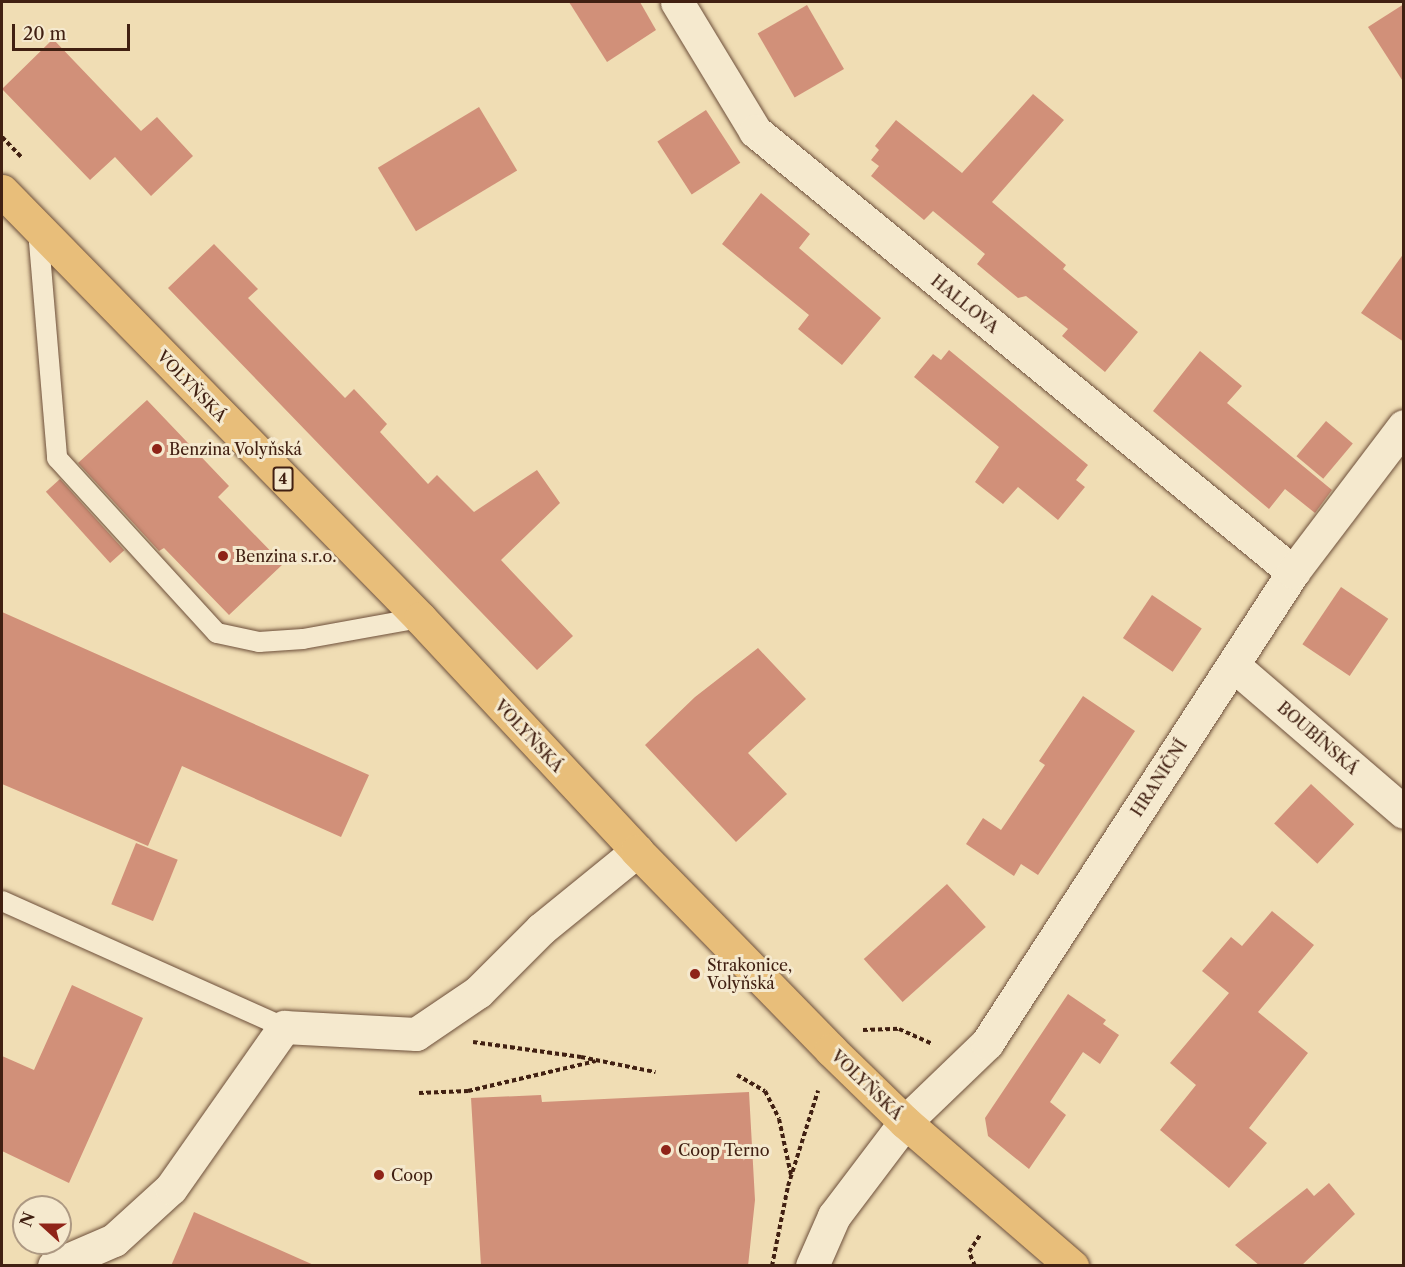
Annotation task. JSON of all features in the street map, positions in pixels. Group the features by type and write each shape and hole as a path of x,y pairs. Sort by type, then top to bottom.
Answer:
{"main road":[{"name":"VOLYŇSKÁ","path":"2,191 420,618 637,851 905,1122 1072,1266"}],"street":[{"name":"HALLOVA","path":"677,2 755,131 1293,572"},
{"name":"HRANIČNÍ","path":"812,1266 834,1216 905,1122 987,1043 1293,572 1404,426"},
{"name":"BOUBÍNSKÁ","path":"1233,665 1404,812"},
{"path":"54,1266 114,1240 171,1188 284,1026 416,1034 478,992 541,929 637,851"}],"lane":[{"path":"38,230 57,458 217,633 259,642 303,639 420,618"},
{"path":"2,901 284,1026"}],"path":[{"path":"416,1034 599,1060 655,1072"},
{"path":"419,1092 468,1091 599,1060"},
{"path":"737,1075 765,1091 779,1119 792,1176"},
{"path":"772,1266 792,1176 819,1093 813,1086"}],"building":[{"path":"569,2 640,2 656,30 607,62"},
{"path":"1404,4 1404,83 1368,27"},
{"path":"807,5 844,69 795,98 758,34"},
{"path":"53,39 141,131 157,117 193,156 151,196 115,157 90,180 2,89"},
{"path":"1033,94 1064,120 992,202 1066,265 1063,269 1138,332 1105,372 1062,336 1068,329 1026,296 1018,298 977,264 985,254 933,211 924,220 871,176 879,166 871,160 879,150 875,146 896,120 962,173"},
{"path":"479,107 517,170 416,231 378,168"},
{"path":"706,110 740,163 692,194 657,142"},
{"path":"761,193 810,234 799,248 881,318 842,365 798,329 809,315 722,244"},
{"path":"214,244 258,289 248,298 345,398 354,389 387,424 380,432 428,484 437,475 474,512 537,470 560,503 501,560 573,636 537,670 168,288"},
{"path":"1404,253 1404,342 1361,313"},
{"path":"949,350 1088,465 1076,480 1085,487 1058,520 1018,487 1003,504 975,482 999,447 914,377 933,354 941,360"},
{"path":"1200,351 1242,386 1227,403 1332,490 1315,513 1285,489 1269,509 1153,411"},
{"path":"147,400 229,486 218,497 283,564 229,615 164,548 159,551 78,463"},
{"path":"1326,421 1353,443 1323,479 1296,456"},
{"path":"60,479 124,550 110,563 46,492"},
{"path":"1341,587 1388,619 1350,676 1302,644"},
{"path":"1152,595 1202,629 1173,672 1123,638"},
{"path":"2,612 369,775 341,837 182,766 148,846 2,784"},
{"path":"758,648 806,699 748,753 787,794 736,842 645,745 695,697"},
{"path":"1083,696 1135,731 1038,875 1021,864 1014,876 966,844 983,818 1001,830 1045,765 1039,761"},
{"path":"1311,784 1354,824 1317,864 1274,823"},
{"path":"136,843 178,860 153,921 111,904"},
{"path":"947,884 986,927 903,1002 864,959"},
{"path":"1272,911 1314,945 1258,1012 1308,1053 1249,1128 1267,1143 1229,1188 1160,1130 1196,1085 1170,1063 1229,993 1202,971 1231,937 1242,946"},
{"path":"72,985 143,1018 69,1183 2,1151 2,1056 34,1070"},
{"path":"1068,994 1106,1020 1103,1024 1119,1035 1100,1064 1083,1052 1050,1102 1066,1115 1029,1169 988,1136 985,1118"},
{"name":"Coop Terno","path":"749,1092 755,1200 748,1266 481,1266 471,1098 541,1095 542,1102"},
{"path":"1329,1183 1355,1214 1301,1266 1260,1266 1235,1245 1307,1188 1314,1196"},
{"path":"194,1212 316,1266 171,1266"}],"place":[{"name":"Benzina Volyňská","path":"157,449"},
{"name":"Benzina s.r.o.","path":"223,556"},
{"name":"Strakonice, Volyňská","path":"695,974"},
{"name":"Coop Terno","path":"666,1150"},
{"name":"Coop","path":"379,1175"}]}
